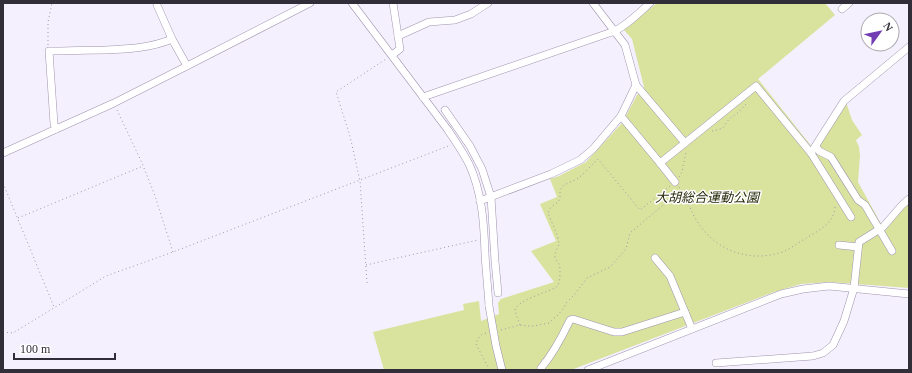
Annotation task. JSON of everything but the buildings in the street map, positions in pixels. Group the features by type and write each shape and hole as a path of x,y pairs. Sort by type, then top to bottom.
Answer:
{"street":[{"path":"3,153 114,103 310,3"},
{"path":"352,3 448,130 469,164 480,201 489,306 502,370"},
{"path":"392,55 400,48 393,3"},
{"path":"398,36 429,22 455,20 471,14 488,3"},
{"path":"593,3 625,45 636,85 685,142"},
{"path":"423,97 614,32 650,3"},
{"path":"842,9 849,3"},
{"path":"157,5 172,39 187,66"},
{"path":"56,129 54,124 49,51 128,49 150,46 172,39"},
{"path":"811,153 844,101 909,47"},
{"path":"480,201 551,174 580,160 594,150 621,116 636,85"},
{"path":"660,163 756,86 811,153 851,217"},
{"path":"445,110 470,146 482,169 491,197 498,293"},
{"path":"621,116 675,182"},
{"path":"448,130 455,125"},
{"path":"462,151 470,146"},
{"path":"816,146 819,151 831,157 858,200 865,205 892,251"},
{"path":"716,363 813,356 823,353 833,345 844,321 854,288 859,242 883,227 909,199"},
{"path":"839,245 858,247"},
{"path":"655,258 670,276 692,329"},
{"path":"486,262 495,262"},
{"path":"588,370 781,294 803,289 829,286 909,294"},
{"path":"541,368 560,342 570,320 573,319 614,332 622,332 685,312"}],"path":[{"path":"49,51 48,22 52,3"},
{"path":"367,283 360,181 350,136 336,92 392,55"},
{"path":"114,103 144,166 174,252"},
{"path":"710,131 722,128 747,103"},
{"path":"3,332 13,333 106,276 174,252 457,143"},
{"path":"685,152 682,172 675,182 640,210 598,159 581,176 564,185 560,190 560,199 551,207 548,213 559,242 554,254 560,269 558,286 517,305 515,309 520,325 534,326 549,323 560,312 566,302 575,294 586,278 610,267 626,249 630,232 675,195 685,197"},
{"path":"18,218 144,166"},
{"path":"675,182 684,193 698,224 708,236 718,245 739,254 751,256 775,254 784,252 791,248 827,225 833,218 836,204"},
{"path":"3,183 55,308"},
{"path":"366,265 484,238"},
{"path":"489,369 493,370"}],"green space":[{"name":"大胡総合運動公園","path":"657,3 825,3 835,15 758,79 816,152 846,102 852,120 862,135 856,140 859,147 860,156 858,182 885,231 904,206 909,202 909,288 830,282 801,284 774,292 571,370 384,370 373,332 464,310 463,304 479,301 481,321 499,314 498,303 501,299 554,282 531,251 556,241 540,204 557,197 550,179 586,162 622,123 637,95 644,87 632,39 624,30"}]}
